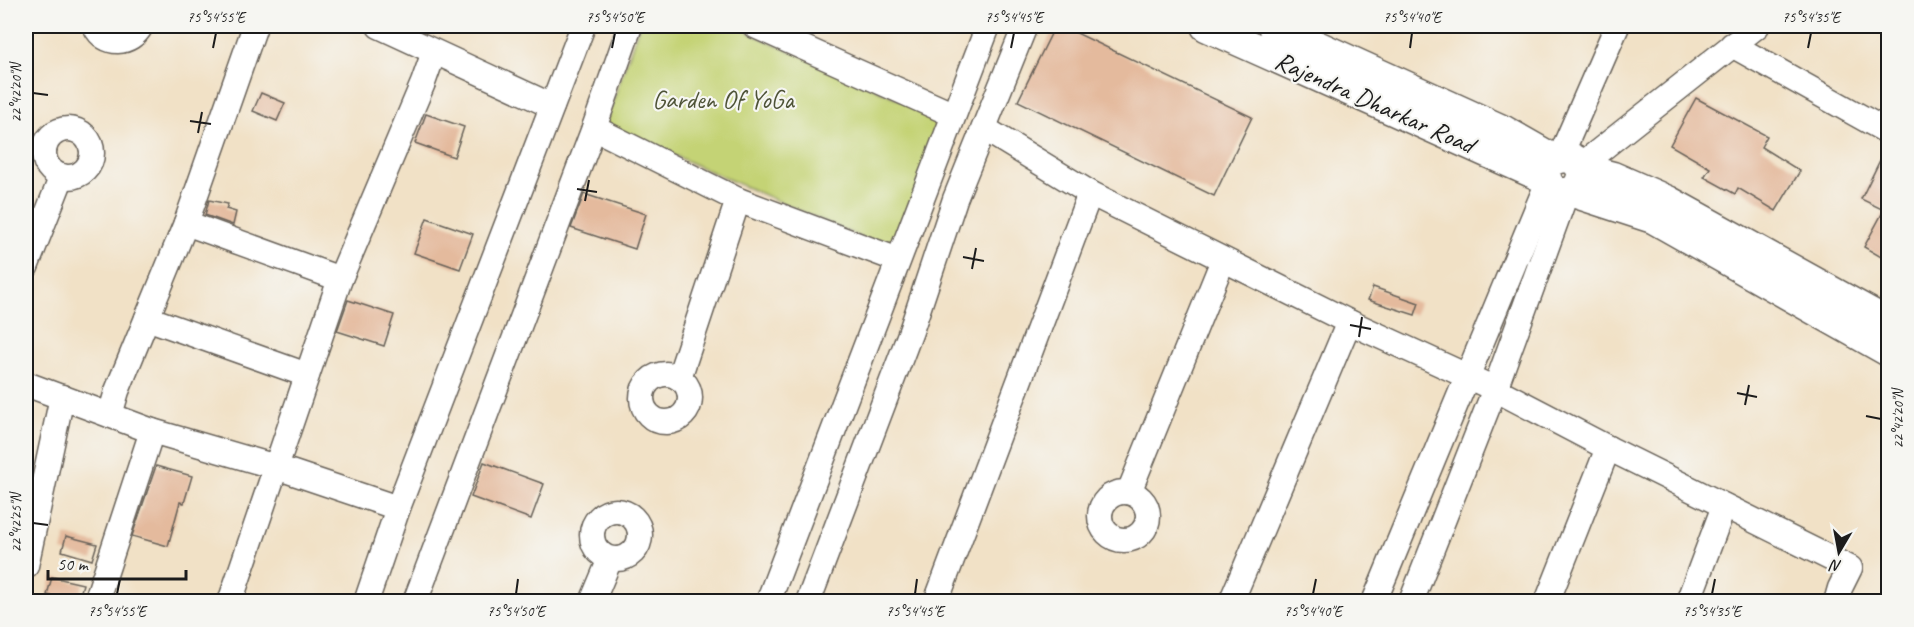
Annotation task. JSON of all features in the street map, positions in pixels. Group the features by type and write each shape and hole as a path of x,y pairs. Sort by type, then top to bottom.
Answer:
{"main road":[{"name":"Rajendra Dharkar Road","path":"1206,26 1563,175 1653,218 1888,351"},
{"name":"Rajendra Dharkar Road","path":"1273,26 1504,131 1563,175 1613,177 1668,201 1888,323"}],"street":[{"path":"95,26 102,35 116,41 132,37 141,26"},
{"path":"110,415 117,391 186,223 255,26"},
{"path":"379,26 552,106"},
{"path":"366,602 398,508 583,26"},
{"path":"415,602 594,128 630,26"},
{"path":"755,26 952,114"},
{"path":"768,602 952,114 988,26"},
{"path":"808,602 911,331 955,199 1025,26"},
{"path":"1411,602 1495,389 1563,175 1617,26"},
{"path":"1374,602 1468,378 1563,175 1757,26"},
{"path":"1732,45 1888,132"},
{"path":"230,602 340,279 434,52"},
{"path":"594,128 738,200 898,260"},
{"path":"985,129 1090,193 1349,322 1495,389 1608,448 1850,568 1836,602"},
{"path":"26,267 62,176"},
{"path":"936,602 1090,193"},
{"path":"679,378 738,200"},
{"path":"186,223 340,279"},
{"path":"1129,492 1223,260"},
{"path":"147,318 308,375"},
{"path":"1231,602 1349,322"},
{"path":"26,384 152,430 276,467 398,508"},
{"path":"26,566 62,397"},
{"path":"96,602 152,430"},
{"path":"1546,602 1608,448"},
{"path":"1688,602 1724,506"},
{"path":"592,602 610,559"}],"green space":[{"name":"Garden Of YoGa","path":"639,26 734,26 943,119 894,252 605,125"}],"building":[{"path":"1055,26 1062,26 1252,117 1214,196 1018,101"},
{"path":"261,93 285,103 277,121 253,111"},
{"path":"1696,98 1767,136 1761,147 1800,171 1776,211 1738,188 1735,194 1704,177 1710,168 1670,145"},
{"path":"426,114 464,127 454,157 415,143"},
{"path":"1887,146 1888,261 1864,247 1884,210 1861,199"},
{"path":"584,194 646,214 635,249 571,228"},
{"path":"209,200 228,204 226,209 236,212 233,225 205,215"},
{"path":"427,218 473,234 460,269 414,253"},
{"path":"1373,287 1419,303 1415,315 1368,300"},
{"path":"348,300 394,315 384,346 337,331"},
{"path":"484,462 544,484 531,519 471,497"},
{"path":"156,466 192,476 184,503 180,502 168,546 132,536"},
{"path":"66,536 97,544 92,560 62,551"},
{"path":"52,577 83,584 78,602 47,595"}]}
